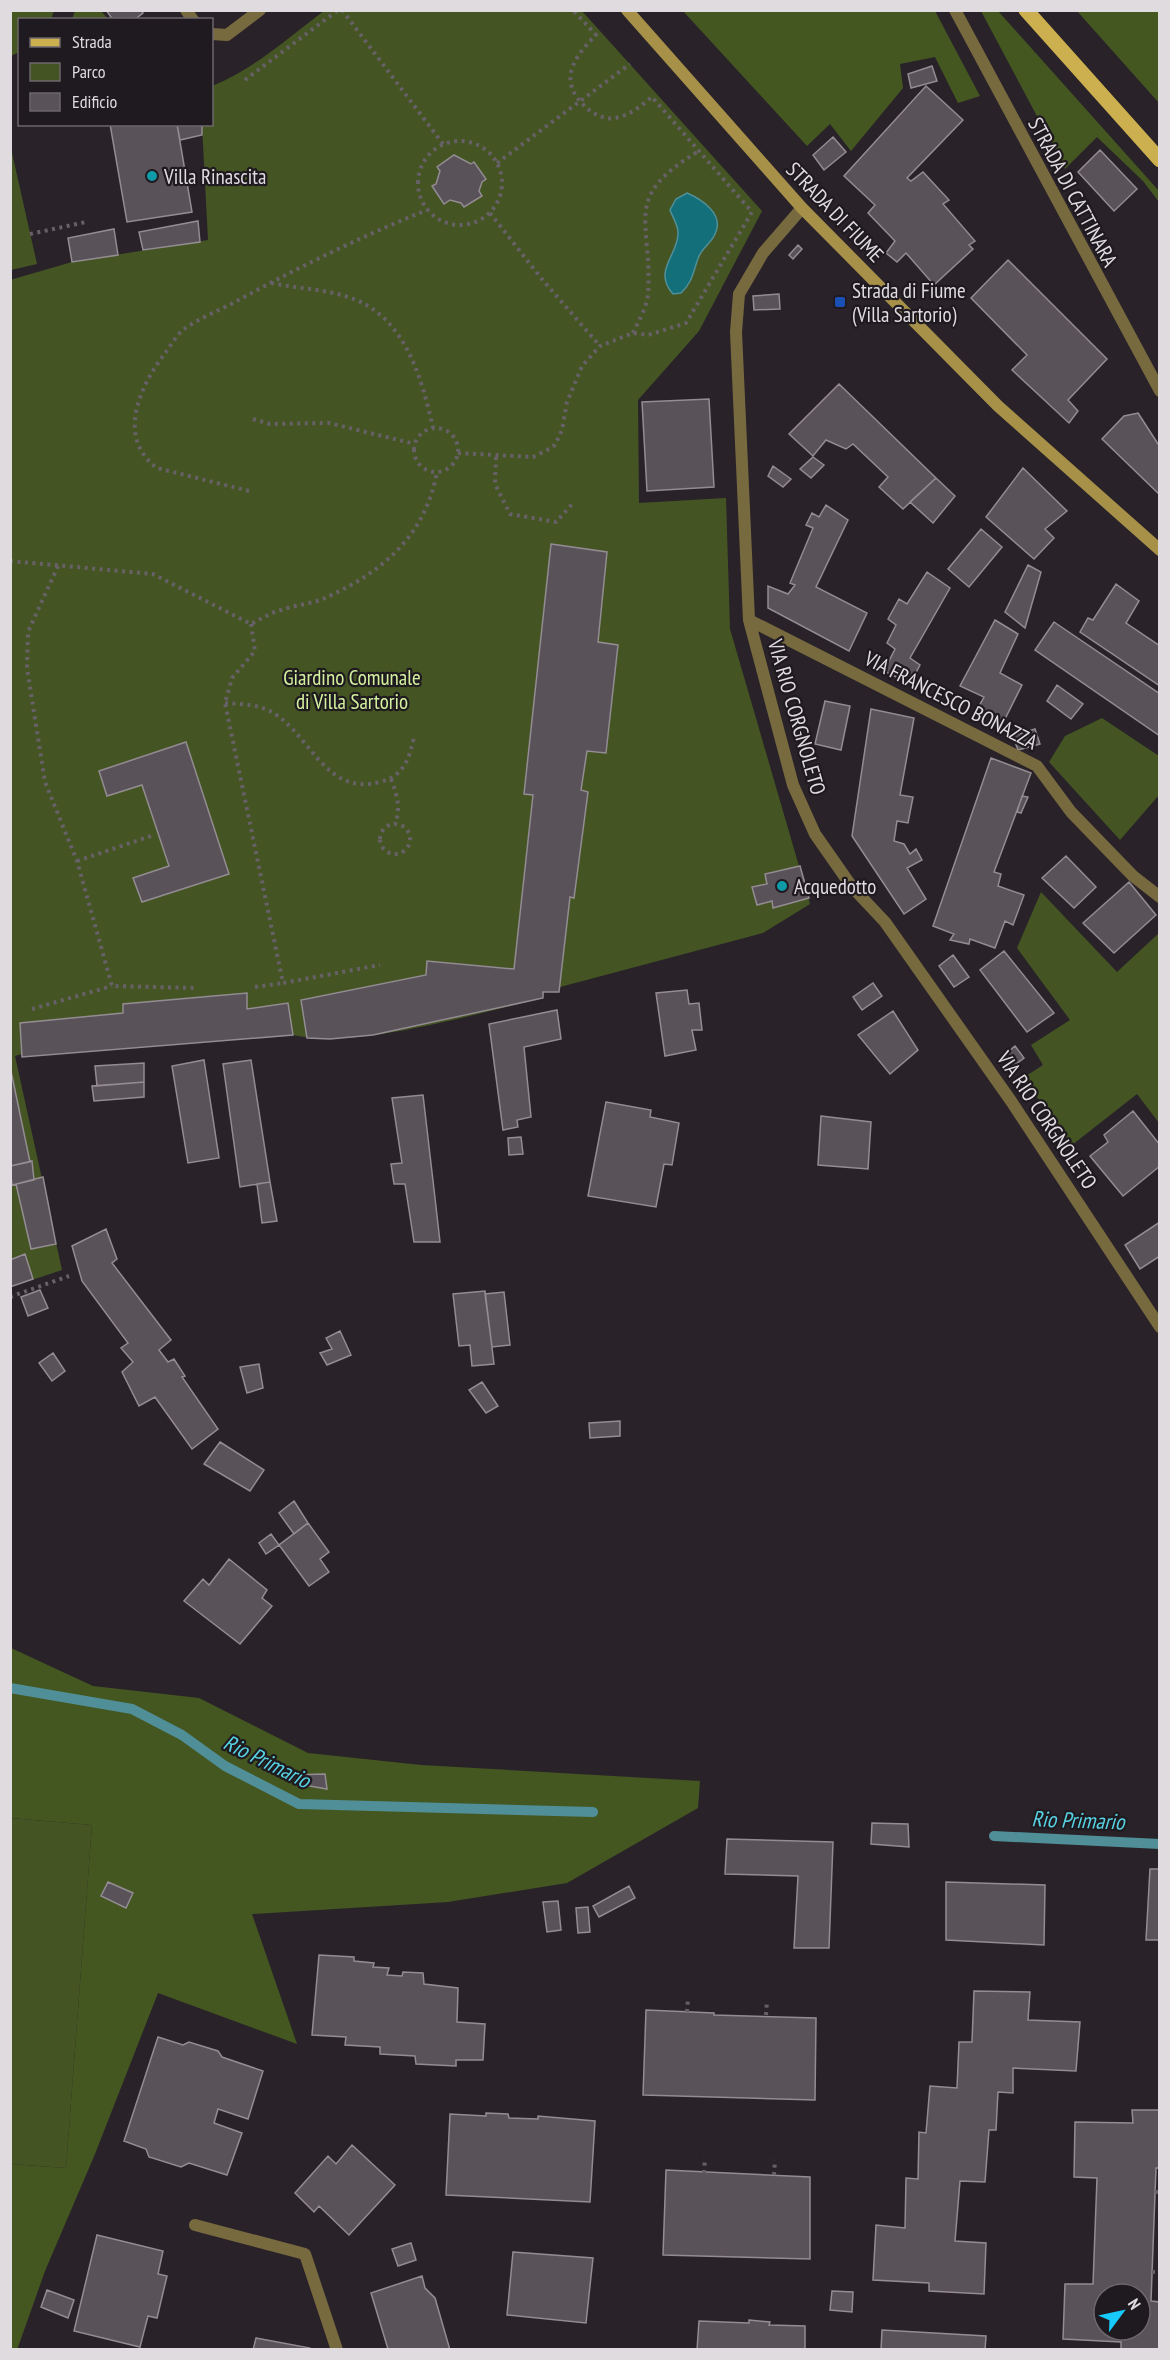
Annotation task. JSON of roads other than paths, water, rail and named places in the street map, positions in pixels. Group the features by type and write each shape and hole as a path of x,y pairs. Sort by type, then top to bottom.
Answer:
{"main road":[{"name":"STRADA DI FIUME","path":"627,10 802,208 998,406 1160,550"},
{"path":"1026,10 1160,160"}],"street":[{"path":"213,34 227,35 260,10"},
{"name":"STRADA DI CATTINARA","path":"955,10 1160,391"},
{"name":"VIA RIO CORGNOLETO","path":"802,208 763,253 739,294 736,332 749,620 793,785 815,834 852,887 885,922 997,1082 1160,1326"},
{"name":"VIA FRANCESCO BONAZZA","path":"749,620 1037,766 1071,812 1133,876 1160,897"},
{"path":"195,2226 305,2254 337,2349"}],"water":[{"path":"687,193 710,208 717,220 717,227 714,237 699,256 688,285 681,293 673,294 665,277 678,232 670,210 676,199"}],"waterway":[{"name":"Rio Primario","path":"10,1688 132,1709 182,1735 225,1766 299,1804 593,1812"},
{"name":"Rio Primario","path":"994,1836 1160,1844"}],"place":[{"name":"Villa Rinascita","path":"152,176"},
{"name":"Strada di Fiume (Villa Sartorio)","path":"840,302"},
{"name":"Acquedotto","path":"782,886"}],"park label":[{"name":"Giardino Comunale di Villa Sartorio","path":"352,689"}]}
